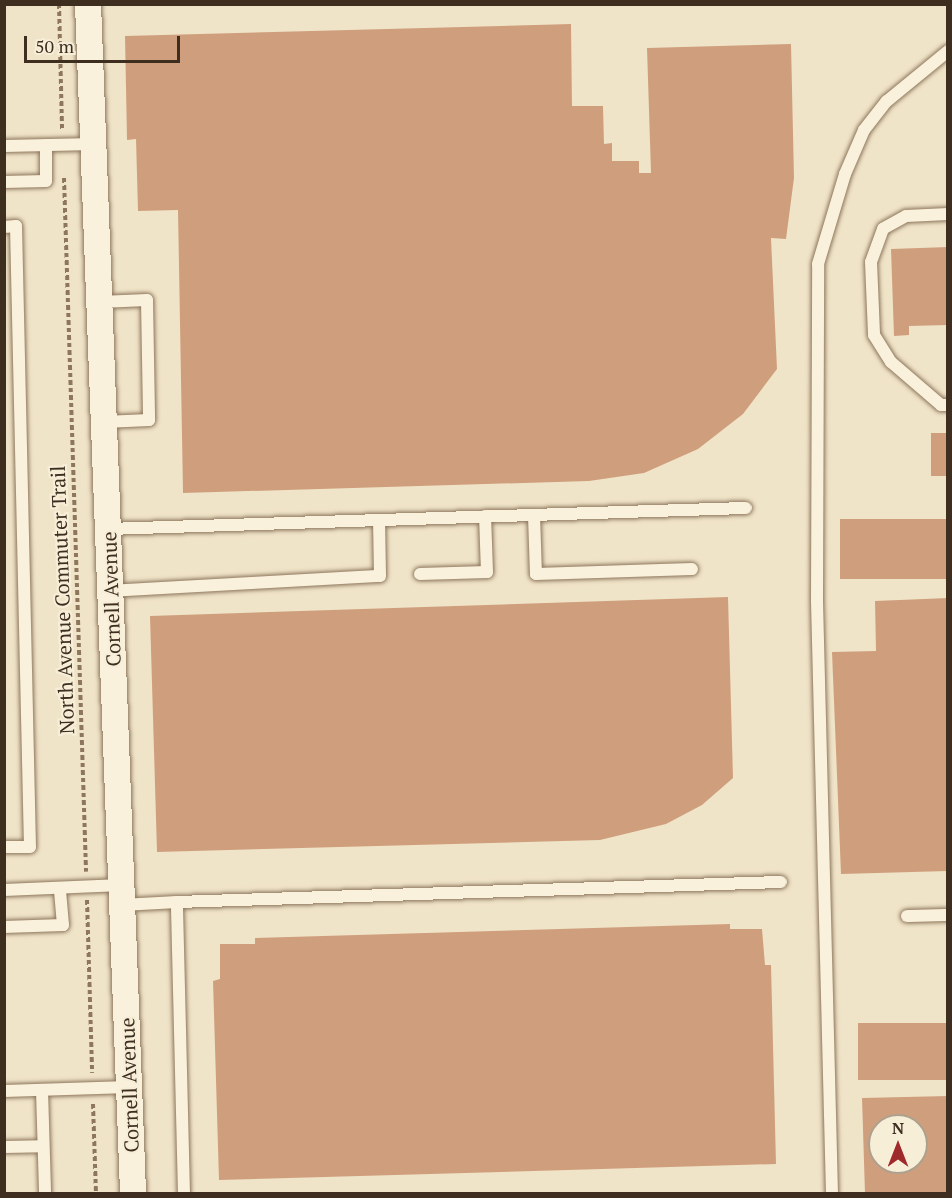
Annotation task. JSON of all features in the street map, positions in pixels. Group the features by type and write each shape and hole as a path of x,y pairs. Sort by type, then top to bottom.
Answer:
{"street":[{"name":"Cornell Avenue","path":"88,4 134,1194"}],"lane":[{"path":"832,1194 817,600 818,264 841,184 864,130 887,101 948,51"},
{"path":"4,146 94,144"},
{"path":"4,182 46,181 46,145"},
{"path":"948,214 906,216 883,229 871,262 874,335 891,362 941,405 948,405"},
{"path":"4,226 16,226 30,847 4,847"},
{"path":"100,302 147,300 149,420 104,422"},
{"path":"108,529 746,508"},
{"path":"534,515 536,574 692,569"},
{"path":"420,574 487,572 485,516"},
{"path":"111,591 380,576 379,520"},
{"path":"4,890 86,886 122,895 177,902 781,882"},
{"path":"4,927 63,925 60,888"},
{"path":"177,902 184,1194"},
{"path":"907,916 948,915"},
{"path":"4,1091 129,1087"},
{"path":"42,1090 45,1194"},
{"path":"4,1147 43,1146"}],"path":[{"name":"North Avenue Commuter Trail","path":"59,4 96,1194"}],"building":[{"path":"571,24 572,106 603,106 604,144 612,143 612,161 639,161 639,173 651,173 647,48 791,44 794,178 786,239 771,238 777,369 743,414 698,449 644,473 589,481 183,493 178,210 138,211 136,139 127,140 125,36"},
{"path":"948,247 948,325 909,326 909,335 894,336 891,249"},
{"path":"931,433 948,433 948,476 931,476"},
{"path":"840,519 948,519 948,579 840,579"},
{"path":"728,597 733,778 702,805 666,824 600,840 157,852 150,616"},
{"path":"948,598 948,871 841,874 832,652 876,651 875,601"},
{"path":"730,924 730,929 762,929 765,965 771,965 776,1164 219,1180 213,981 220,979 220,944 255,944 255,938"},
{"path":"858,1023 948,1023 948,1080 858,1080"},
{"path":"948,1096 948,1194 865,1194 862,1098"}]}
